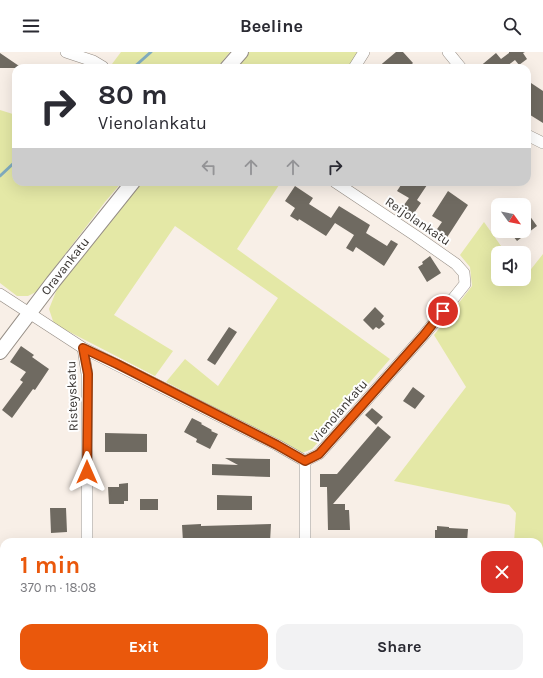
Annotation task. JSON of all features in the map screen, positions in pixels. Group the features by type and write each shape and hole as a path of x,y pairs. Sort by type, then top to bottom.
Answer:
{"street":[{"path":"66,52 98,64"},
{"path":"230,64 241,52"},
{"path":"356,64 364,52"},
{"path":"448,52 458,64"},
{"path":"531,137 543,143"},
{"name":"Oravankatu","path":"0,352 130,186"},
{"name":"Reijolankatu","path":"341,186 456,264 464,273"},
{"name":"Vienolankatu","path":"305,461 319,454 424,335 465,284 464,273"},
{"name":"Risteyskatu","path":"0,294 83,348 88,374 87,538"},
{"path":"83,348 277,445 305,461 305,538"}],"green space":[{"path":"121,52 230,52 220,64 112,64"},
{"path":"249,52 358,52 350,64 240,64"},
{"path":"0,110 12,114 12,186 119,186 36,292 28,296 17,296 0,283"},
{"path":"138,186 278,186 237,249 390,359 312,449 302,453 166,382 185,359 218,386 278,298 175,226 114,315 173,351 155,376 54,324 49,309 57,289"},
{"path":"484,222 491,232 491,238 495,238 501,246 491,246 491,286 531,286 531,269 543,254 543,538 514,538 516,513 509,505 394,481 466,387 434,335 472,286 470,267 460,255"}],"building":[{"path":"396,52 403,52 413,63 412,64 382,64"},
{"path":"525,52 523,53 527,59 520,64 518,64 515,60 510,64 483,64 496,53 501,59 509,53"},
{"path":"0,53 16,64 12,64 12,68 0,68"},
{"path":"531,83 543,91 543,123 531,116"},
{"path":"295,186 313,198 309,204 331,218 339,206 370,225 366,233 387,246 391,240 398,244 384,266 356,247 353,252 346,248 354,235 335,223 326,236 299,219 298,221 290,216 295,208 285,201"},
{"path":"400,186 426,186 417,200 421,203 412,216 401,209 409,198 397,191"},
{"path":"448,191 468,205 446,239 435,232 442,222 432,216"},
{"path":"531,218 537,226 531,230"},
{"path":"430,256 441,273 427,282 418,267"},
{"path":"375,307 384,316 381,320 385,324 379,329 376,327 373,330 363,320"},
{"path":"229,327 237,332 215,365 207,360"},
{"path":"21,346 34,355 32,357 49,369 35,390 33,389 12,418 2,410 23,382 20,380 26,372 10,362"},
{"path":"413,387 425,396 415,409 403,401"},
{"path":"372,408 383,417 376,425 365,415"},
{"path":"192,418 218,434 210,449 196,442 197,439 184,432"},
{"path":"378,426 391,437 333,504 345,504 345,510 349,510 350,530 328,530 327,487 320,487 320,474 337,474"},
{"path":"105,433 147,434 147,452 105,452"},
{"path":"225,458 270,459 270,477 212,475 212,464 238,465"},
{"path":"128,483 128,501 124,501 124,504 109,504 108,487 119,487 119,484"},
{"path":"217,495 252,496 252,510 217,510"},
{"path":"140,499 158,499 158,510 140,510"},
{"path":"50,508 66,508 67,532 51,533"},
{"path":"201,524 201,526 271,524 270,538 183,538 182,525"},
{"path":"437,526 468,529 467,538 435,538 435,530 437,530"}],"waterway":[{"path":"138,64 151,52"},
{"path":"0,176 12,165"}],"route":[{"path":"87,472 88,374 83,348 277,445 305,461 319,454 424,335 443,311"}]}
